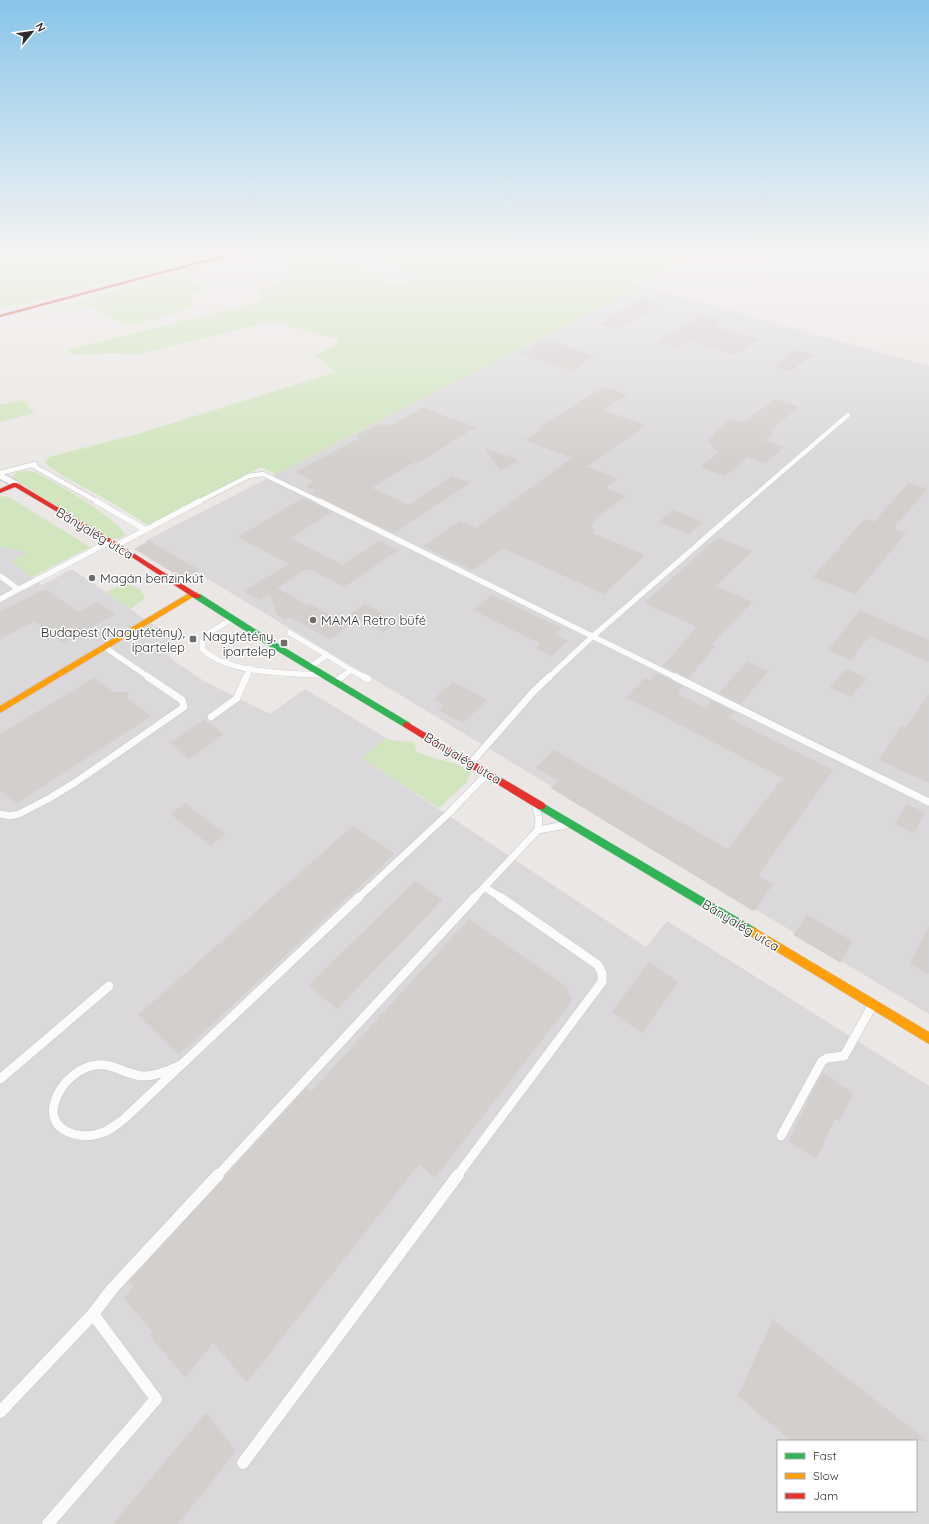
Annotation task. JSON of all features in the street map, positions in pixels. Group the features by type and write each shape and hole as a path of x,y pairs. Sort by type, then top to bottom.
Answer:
{"street":[{"name":"Bányalég utca","path":"0,474 114,543 310,667 929,1038"},
{"path":"0,491 15,484"},
{"path":"0,710 194,594"}],"lane":[{"path":"471,763 534,691 592,637 848,415"},
{"path":"0,474 39,463"},
{"path":"32,465 146,530"},
{"path":"0,599 114,543 146,530 249,476 263,474 929,802"},
{"path":"0,576 18,589"},
{"path":"232,619 209,633 203,639 202,649 212,658 226,664 250,668 325,676"},
{"path":"290,633 368,679"},
{"path":"0,814 10,816 18,814 48,799 82,778 184,707 182,700 106,648"},
{"path":"310,667 327,655"},
{"path":"211,717 236,698 250,668"},
{"path":"335,682 351,670"},
{"path":"181,1065 150,1076 136,1075 103,1064 90,1065 80,1070 61,1090 54,1106 53,1116 58,1126 68,1133 79,1137 95,1135 106,1131 124,1119 448,814 488,773"},
{"path":"530,798 538,809 538,830"},
{"path":"0,1412 93,1314 112,1289 486,888 538,830 564,824 578,827"},
{"path":"243,1463 602,982 602,970 598,965 486,888"},
{"path":"0,1079 109,986"},
{"path":"781,1136 822,1061 827,1058 844,1056 847,1053 873,1004"},
{"path":"48,1524 156,1399 93,1314"}],"shaded area":[{"path":"572,322 772,322 929,366 929,1014 145,541"},
{"path":"0,547 20,550 27,553 11,561 42,585 72,569 155,626 177,634 169,645 168,652 170,658 204,681 270,714 305,689 386,738 362,758 646,947 667,921 929,1086 929,1524 0,1524"}],"green space":[{"path":"121,322 144,322 129,326"},
{"path":"179,322 267,322 138,354 107,353 73,355 66,350"},
{"path":"276,322 572,322 276,474 261,467 148,525 116,505 60,474 46,464 45,461 49,457 134,435 336,372 315,355 336,345 339,341 337,339"},
{"path":"23,400 34,413 0,422 0,405"},
{"path":"23,471 32,472 68,490 111,520 121,528 125,535 120,538 108,540 12,478 16,473"},
{"path":"7,496 90,547 32,577 11,561 26,553 20,550 0,547 0,497"},
{"path":"126,583 140,589 145,598 131,609 106,592"},
{"path":"386,738 396,741 414,742 417,752 457,764 471,773 466,783 439,808 362,758"}],"building":[{"path":"603,322 632,322 619,330 600,324"},
{"path":"690,322 719,322 713,326 758,339 734,355 689,341 679,348 658,342"},
{"path":"546,340 595,356 571,371 519,354"},
{"path":"796,350 813,355 790,371 774,366"},
{"path":"605,387 627,395 602,410 646,425 587,467 617,479 605,488 625,496 593,521 595,523 590,527 596,530 592,533 645,555 604,594 503,548 473,570 423,546 460,521 476,528 572,458 525,440 541,430 538,429 566,410"},
{"path":"774,399 799,407 769,431 774,433 765,441 784,447 766,463 747,457 725,476 701,467 718,453 708,441 716,434 713,433 731,419 743,423"},
{"path":"423,408 476,427 417,463 414,462 371,488 409,505 452,476 470,483 394,533 311,493 315,490 305,486 314,481 296,472 360,438 356,436 376,426 384,424 390,426"},
{"path":"485,448 518,460 501,471"},
{"path":"909,483 927,489 893,529 906,533 855,594 813,577 865,519 874,522"},
{"path":"303,498 332,512 290,538 343,565 379,541 398,550 344,587 310,569 306,569 277,588 308,606 310,604 349,625 330,639 291,618 284,619 277,614 270,594 260,600 244,591 289,564 238,537"},
{"path":"673,510 702,522 689,534 659,522"},
{"path":"718,537 752,551 716,586 752,602 711,645 715,646 689,678 663,666 697,627 645,603"},
{"path":"149,541 199,570 184,579 135,549"},
{"path":"45,589 78,612 98,602 115,614 63,643 35,621 0,639 0,612"},
{"path":"492,595 561,628 554,634 568,641 552,656 536,648 541,644 473,610"},
{"path":"365,604 397,622 383,632 351,614"},
{"path":"860,611 929,640 929,662 869,636 851,660 828,650"},
{"path":"747,662 768,671 741,704 719,693"},
{"path":"846,669 866,678 851,697 830,687"},
{"path":"657,673 683,686 677,694 706,708 712,701 734,712 728,718 833,770 758,875 773,884 754,911 551,788 558,781 536,767 554,750 728,849 783,778 626,697 645,678 650,681"},
{"path":"94,678 113,692 128,692 127,698 151,716 16,804 0,790 0,734"},
{"path":"453,682 487,700 463,723 438,710 444,704 434,699"},
{"path":"929,694 929,783 879,760 901,726 906,728"},
{"path":"204,720 224,734 189,759 170,743"},
{"path":"185,803 225,834 211,846 171,814"},
{"path":"907,804 925,813 914,833 895,824"},
{"path":"353,826 394,854 179,1055 138,1015"},
{"path":"415,881 442,900 337,1009 309,985"},
{"path":"807,915 852,941 840,962 794,935"},
{"path":"469,919 567,987 571,1001 569,1005 435,1178 419,1164 247,1382 213,1343 185,1377 150,1336 153,1332 124,1298 134,1287 129,1281 306,1088 311,1092"},
{"path":"929,926 929,974 910,964"},
{"path":"649,962 678,982 642,1033 612,1012"},
{"path":"823,1072 853,1093 839,1121 835,1118 816,1159 789,1141 809,1100 808,1099"},
{"path":"773,1320 927,1441 790,1440 738,1396"},
{"path":"206,1413 236,1451 178,1524 113,1524"}],"traffic: fast":[{"path":"197,596 272,644 407,725"},
{"path":"541,806 753,932"}],"traffic: slow":[{"path":"0,710 194,594"},
{"path":"753,932 929,1038"}],"traffic: jam":[{"path":"0,491 15,484 117,545 197,596"},
{"path":"407,725 541,806"}],"place":[{"name":"Magán benzinkút","path":"92,578"},
{"name":"MAMA Retro büfé","path":"313,620"},
{"name":"Budapest (Nagytétény), ipartelep","path":"193,639"},
{"name":"Nagytétény, ipartelep","path":"284,643"}]}
